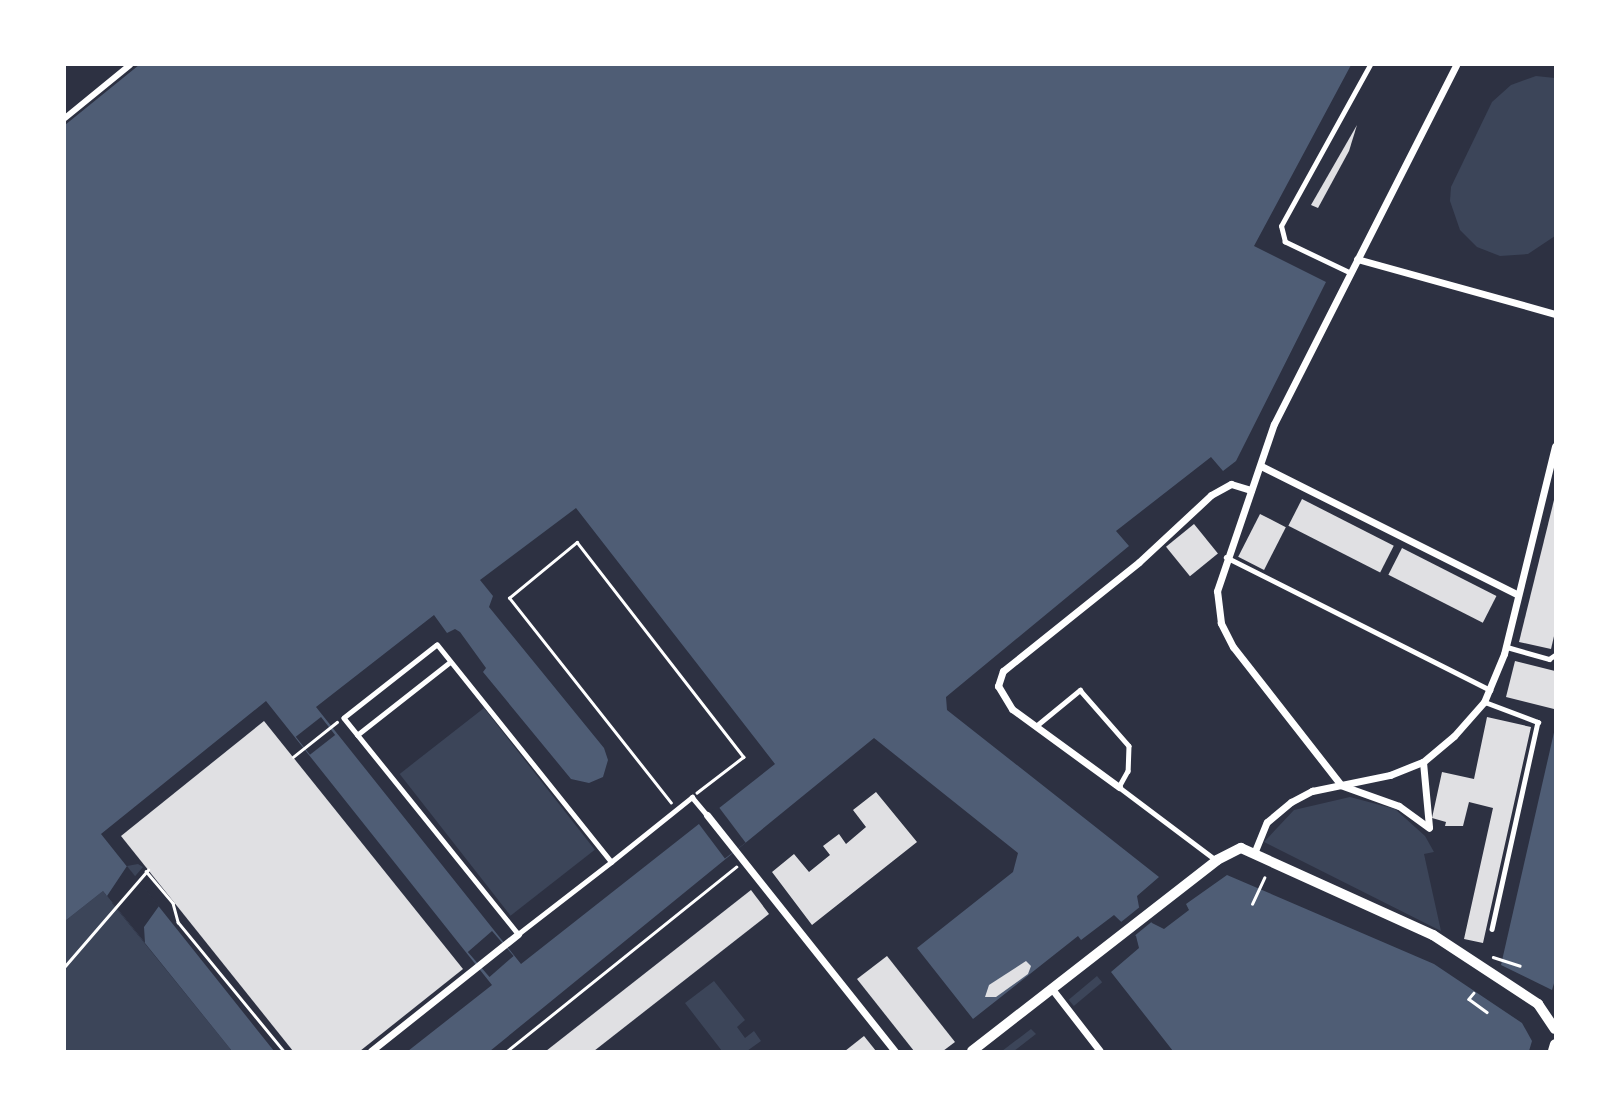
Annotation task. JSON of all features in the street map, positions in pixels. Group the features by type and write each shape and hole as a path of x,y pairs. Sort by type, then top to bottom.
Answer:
{"street":[{"path":"65,118 130,65"},
{"path":"1423,762 1429,828 1399,806 1341,785 1233,648 1221,623 1217,591 1225,557 1261,466 1274,424 1456,65"},
{"path":"1357,259 1555,314"},
{"path":"1255,851 1261,832 1277,811 1312,791 1390,775 1423,762 1454,736 1485,702 1492,691 1506,646 1555,446"},
{"path":"1261,466 1517,594"},
{"path":"1119,787 1002,698 998,686 1003,671 1139,562 1211,495 1231,484 1251,490"},
{"path":"707,815 895,1051"},
{"path":"972,1051 1231,850 1255,851 1433,935 1538,1004 1555,1025"},
{"path":"371,1051 515,937"},
{"path":"1052,989 1100,1051"},
{"path":"1553,1051 1555,1044"}],"lane":[{"path":"1350,273 1285,242 1281,226 1370,65"},
{"path":"1225,557 1492,691"},
{"path":"611,862 437,645 344,718 515,937 611,862 692,797 707,815"},
{"path":"1506,646 1549,659 1555,655"},
{"path":"357,735 450,662"},
{"path":"1036,726 1080,690 1129,746 1132,759 1119,787 1217,860"},
{"path":"1485,702 1538,722 1493,929"}],"path":[{"path":"676,809 509,598 577,542 744,757 692,797"},
{"path":"293,757 332,726"},
{"path":"507,1051 743,861"},
{"path":"65,966 114,905 147,870 173,903 178,922 284,1051"},
{"path":"1252,904 1264,878"},
{"path":"1493,957 1520,966"},
{"path":"1474,993 1469,999 1487,1012"}],"shaded area":[{"path":"139,65 1351,65 1254,246 1326,282 1236,461 1223,471 1211,457 1116,531 1129,546 946,697 947,710 1159,877 1137,896 1139,907 1152,923 1164,929 1189,910 1186,904 1227,875 1434,964 1522,1023 1532,1041 1529,1051 1173,1051 1111,972 1139,948 1136,936 1114,915 1081,940 1078,936 973,1019 917,948 1013,872 1018,853 874,738 490,1051 408,1051 492,985 266,701 101,834 274,1051 232,1051 103,891 65,921 65,125","holes":["576,508 775,764 521,964 316,707 434,615 447,633 455,629 460,632 486,668 483,672 571,779 589,783 603,777 608,760 604,748 489,607 493,596 480,580"]},
{"path":"1536,76 1555,78 1555,236 1528,254 1500,256 1477,247 1460,230 1450,201 1451,187 1492,102 1511,85"},
{"path":"484,708 595,850 511,916 400,774"},
{"path":"1555,728 1555,980 1552,990 1501,965"},
{"path":"1350,797 1395,809 1425,836 1434,852 1424,854 1441,931 1264,842 1294,810"},
{"path":"138,864 143,867 112,903 232,1051 65,1051 65,921 103,891 106,895 127,866"},
{"path":"1097,976 1102,982 1074,1006 1069,1000"},
{"path":"714,981 745,1020 737,1027 745,1038 754,1031 761,1041 747,1051 722,1051 685,1003"},
{"path":"1031,1029 1036,1034 1014,1051 1002,1051"}],"pier":[{"path":"321,717 335,735 310,755 296,737"},
{"path":"718,806 746,843 725,858 697,822"},
{"path":"127,866 159,906 144,927 145,943 107,896"},
{"path":"1141,906 1153,921 1133,937 1121,922"},
{"path":"492,931 514,956 489,977 468,952"}],"building":[{"path":"1357,125 1349,151 1318,208 1311,205"},
{"path":"1555,496 1555,632 1551,649 1519,642"},
{"path":"1302,499 1394,546 1380,572 1288,526"},
{"path":"1260,514 1286,527 1264,570 1238,557"},
{"path":"1194,524 1218,554 1190,576 1166,547"},
{"path":"1402,548 1496,596 1483,623 1388,575"},
{"path":"1515,661 1555,671 1554,709 1506,697"},
{"path":"1487,717 1531,727 1483,943 1464,939 1493,808 1469,802 1463,826 1445,826 1446,822 1432,818 1442,772 1474,779"},
{"path":"264,721 463,969 360,1051 293,1051 121,836"},
{"path":"876,792 917,842 812,925 772,872 794,854 809,872 830,855 823,846 839,834 846,844 866,827 853,810"},
{"path":"751,890 769,914 594,1051 546,1051"},
{"path":"887,956 955,1042 943,1051 914,1051 857,979"},
{"path":"1026,961 1031,966 1028,974 996,997 985,997 989,985"},
{"path":"864,1036 876,1051 845,1051"}]}
